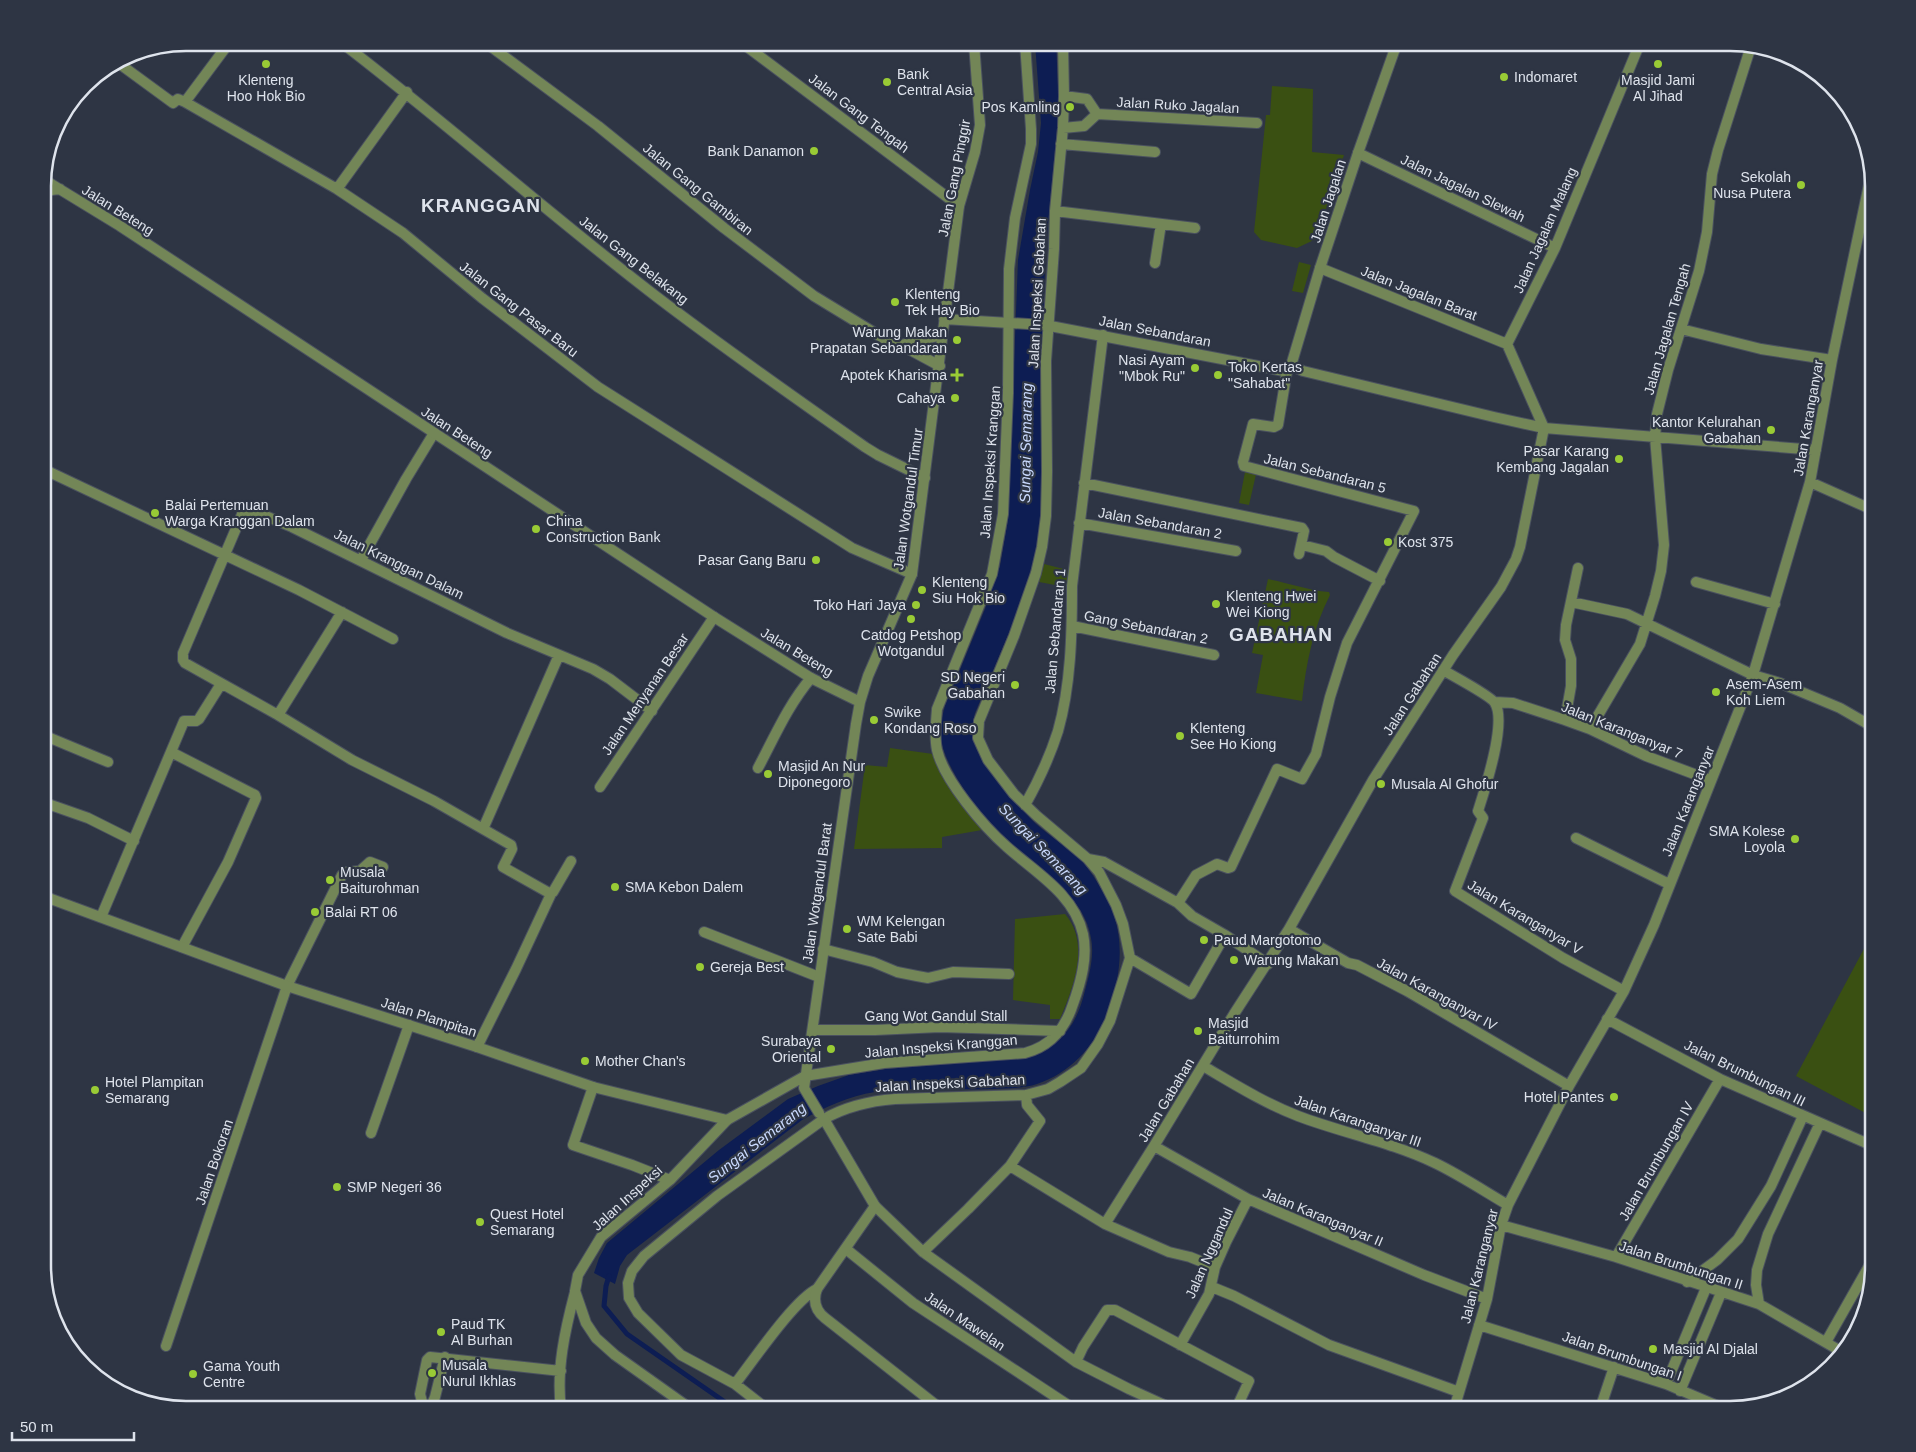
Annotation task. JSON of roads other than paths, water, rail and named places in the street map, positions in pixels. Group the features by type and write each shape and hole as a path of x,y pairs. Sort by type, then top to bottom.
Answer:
{"street":[{"name":"Jalan Gang Pinggir","path":"944,319 959,206 975,152 980,125 975,51"},
{"name":"Jalan Inspeksi Kranggan","path":"805,1076 884,1062 1025,1053 1047,1044 1060,1031 1079,989 1084,965 1085,946 1083,933 1070,903 1053,885 1007,847 988,828 958,791 944,768 937,751 935,729 938,709 992,574 1003,514 1009,364 1009,269 1015,218 1031,144 1026,51"},
{"name":"Jalan Inspeksi Gabahan","path":"756,1401 735,1384 681,1355 638,1313 629,1298 628,1283 632,1271 644,1256 717,1196 821,1116 873,1100 1026,1095 1048,1089 1081,1068 1098,1044 1110,1021 1130,958 1123,924 1116,905 1099,872 1088,859 1025,805 988,760 978,738 979,721 1027,601 1042,547 1047,494 1047,325 1063,128 1063,51"},
{"name":"Jalan Jagalan","path":"1290,369 1320,268 1394,51"},
{"name":"Jalan Jagalan Malang","path":"1507,344 1555,248 1636,51"},
{"path":"185,102 220,52"},
{"name":"Jalan Gang Belakang","path":"355,52 407,92 665,303 865,448 925,478"},
{"name":"Jalan Gang Gambiran","path":"499,52 598,126 724,228 814,296 883,338 901,345 940,366"},
{"name":"Jalan Gang Tengah","path":"755,52 959,206"},
{"name":"Jalan Jagalan Tengah","path":"1590,729 1634,655 1648,623 1661,571 1664,545 1655,437 1657,414 1668,370 1699,270 1707,232 1712,174 1718,150 1749,53"},
{"name":"Jalan Gang Pasar Baru","path":"124,67 173,103 178,99 185,102 337,189 403,233 482,298 598,387 852,548 912,574"},
{"path":"337,189 407,92"},
{"path":"1063,128 1084,126 1097,114 1087,99 1064,96"},
{"name":"Jalan Ruko Jagalan","path":"1097,114 1257,123"},
{"path":"1061,144 1155,152"},
{"name":"Jalan Jagalan Slewah","path":"1358,153 1555,248"},
{"name":"Jalan Beteng","path":"52,184 120,226 714,617 811,678 860,702"},
{"path":"52,190 60,189"},
{"name":"Jalan Karanganyar","path":"1456,1401 1487,1299 1501,1225 1508,1205 1569,1086 1624,991 1654,925 1710,780 1754,675 1810,482 1832,360 1865,203"},
{"path":"1055,210 1195,228"},
{"path":"1155,263 1161,224"},
{"name":"Jalan Jagalan Barat","path":"1320,268 1507,344"},
{"name":"Jalan Sebandaran","path":"944,319 1047,325 1303,371 1544,428 1816,450"},
{"name":"Jalan Wotgandul Timur","path":"860,702 876,655 912,574 940,366 944,319"},
{"path":"1681,330 1761,349 1832,360"},
{"path":"901,345 942,335"},
{"name":"Jalan Sebandaran 1","path":"1025,805 1058,732 1068,673 1072,626 1072,586 1103,335"},
{"path":"1507,344 1544,428"},
{"name":"Jalan Sebandaran 5","path":"1178,903 1196,876 1217,864 1228,868 1231,867 1277,769 1302,779 1305,775 1316,754 1330,697 1347,643 1414,511 1244,466 1243,462 1253,424 1274,427 1278,424 1290,369"},
{"name":"Jalan Gabahan","path":"1105,1224 1234,1014 1268,964 1373,780 1443,670 1501,586 1516,559 1524,529 1544,428"},
{"path":"361,560 434,433"},
{"path":"52,473 342,612 393,639"},
{"path":"1810,482 1865,506"},
{"path":"1084,483 1302,528 1304,531 1300,549 1329,552 1334,557 1380,581"},
{"name":"Jalan Kranggan Dalam","path":"550,892 503,868 512,846 434,801 352,760 278,715 185,663 182,657 243,512 249,509 292,526 507,633 593,669 610,679 652,711"},
{"name":"Jalan Sebandaran 2","path":"1080,523 1236,551"},
{"path":"1565,720 1571,686 1571,659 1566,640 1566,625 1578,568"},
{"path":"1696,582 1774,604"},
{"path":"1571,602 1627,614 1754,675 1780,683 1840,708 1865,723"},
{"path":"278,715 342,612"},
{"name":"Jalan Menyanan Besar","path":"600,787 714,617"},
{"name":"Gang Sebandaran 2","path":"1072,626 1214,655"},
{"path":"483,829 559,655"},
{"path":"1443,670 1495,702"},
{"path":"758,768 785,716 811,678"},
{"path":"101,917 184,721 199,719 221,684"},
{"name":"Jalan Wotgandul Barat","path":"821,1116 804,1088 805,1076 860,702"},
{"name":"Jalan Karanganyar 7","path":"1495,702 1513,703 1590,729 1646,756 1710,780"},
{"name":"Jalan Karanganyar V","path":"1495,702 1498,711 1496,743 1478,811 1483,818 1455,891 1564,958 1624,991"},
{"path":"52,739 108,762"},
{"path":"171,752 255,795 256,798 228,862 182,947"},
{"path":"52,805 88,818 134,841"},
{"path":"1576,838 1669,884"},
{"path":"1088,859 1104,862 1178,903 1192,916 1268,964"},
{"path":"477,1047 550,898 550,892 553,892 570,861"},
{"name":"Jalan Bokoran","path":"166,1346 287,986 342,875 347,872 360,871 369,863 383,868"},
{"name":"Jalan Plampitan","path":"52,899 287,986 477,1047 593,1087 727,1120"},
{"name":"Jalan Karanganyar IV","path":"1289,929 1348,963 1357,965 1407,991 1569,1086"},
{"path":"704,932 819,977"},
{"path":"1130,958 1191,994 1224,935"},
{"path":"823,949 873,962 897,972 928,978 953,972 1009,974"},
{"name":"Jalan Brumbungan III","path":"1607,1019 1720,1079 1865,1142"},
{"path":"372,1133 409,1025"},
{"name":"Gang Wot Gandul Stall","path":"813,1030 940,1027 1060,1031"},
{"name":"Jalan Karanganyar III","path":"1203,1066 1251,1094 1296,1115 1352,1134 1369,1137 1435,1163 1508,1205"},
{"path":"727,1120 805,1076"},
{"name":"Jalan Brumbungan IV","path":"1616,1257 1720,1079"},
{"path":"593,1087 573,1146 632,1165 670,1180"},
{"path":"923,1252 1010,1166 1040,1121 1027,1105 1026,1095"},
{"path":"821,1116 874,1206 923,1252 1076,1362 1155,1401"},
{"path":"1687,1282 1717,1260 1738,1239 1771,1186 1804,1116"},
{"name":"Jalan Inspeksi","path":"560,1401 561,1351 578,1275 601,1237 670,1180 727,1120"},
{"path":"1759,1304 1756,1285 1757,1270 1768,1234 1820,1123"},
{"name":"Jalan Karanganyar II","path":"1154,1146 1248,1199 1424,1275 1487,1299"},
{"path":"1010,1166 1105,1224 1169,1252 1190,1257 1215,1267"},
{"name":"Jalan Nggandul","path":"1180,1345 1212,1287 1215,1267 1248,1199"},
{"path":"735,1384 788,1316 809,1293 817,1289 846,1250 874,1206"},
{"name":"Jalan Brumbungan II","path":"1501,1225 1616,1257 1687,1282 1759,1304 1837,1348"},
{"name":"Jalan Mawelan","path":"846,1250 913,1303 1060,1401"},
{"path":"1826,1342 1864,1278"},
{"path":"1212,1287 1234,1296 1328,1345 1459,1392"},
{"path":"1666,1384 1706,1288"},
{"path":"817,1289 815,1302 820,1314 930,1401"},
{"path":"575,1291 586,1323 596,1338 615,1355 679,1401"},
{"path":"1680,1390 1722,1293"},
{"path":"1076,1362 1083,1347 1108,1309 1115,1310 1249,1380 1240,1401"},
{"name":"Jalan Brumbungan I","path":"1480,1325 1666,1384 1703,1401"},
{"path":"1684,1341 1698,1347"},
{"path":"422,1401 420,1394 427,1360 430,1357 445,1357 561,1371"},
{"path":"433,1401 445,1357"},
{"path":"1603,1401 1614,1367"}],"water":[{"path":"1036,51 1056,51 1059,107 1046,246 1040,391 1043,507 1039,541 1022,602 975,713 972,731 978,751 1010,795 1048,834 1082,861 1107,898 1114,914 1120,947 1117,980 1107,1015 1095,1038 1080,1057 1060,1073 1037,1084 1013,1088 889,1090 847,1099 811,1115 627,1255 620,1266 615,1284 594,1273 607,1243 719,1150 788,1099 849,1075 886,1069 1031,1057 1058,1041 1070,1027 1080,1008 1092,960 1092,945 1087,923 1070,896 1059,884 999,834 978,810 950,766 940,736 945,706 985,609 1000,566 1008,520 1018,260 1038,152 1041,123"}],"waterway":[{"name":"Sungai Semarang","path":"609,1276 604,1306 627,1334 723,1401"}],"place":[{"name":"Klenteng Hoo Hok Bio","path":"266,64"},
{"name":"Masjid Jami Al Jihad","path":"1658,64"},
{"name":"Indomaret","path":"1504,77"},
{"name":"Bank Central Asia","path":"887,82"},
{"name":"Pos Kamling","path":"1070,107"},
{"name":"Bank Danamon","path":"814,151"},
{"name":"Sekolah Nusa Putera","path":"1801,185"},
{"name":"Klenteng Tek Hay Bio","path":"895,302"},
{"name":"Warung Makan Prapatan Sebandaran","path":"957,340"},
{"name":"Nasi Ayam \"Mbok Ru\"","path":"1195,368"},
{"name":"Apotek Kharisma","path":"957,375"},
{"name":"Toko Kertas \"Sahabat\"","path":"1218,375"},
{"name":"Cahaya","path":"955,398"},
{"name":"Kantor Kelurahan Gabahan","path":"1771,430"},
{"name":"Pasar Karang Kembang Jagalan","path":"1619,459"},
{"name":"Balai Pertemuan Warga Kranggan Dalam","path":"155,513"},
{"name":"China Construction Bank","path":"536,529"},
{"name":"Kost 375","path":"1388,542"},
{"name":"Pasar Gang Baru","path":"816,560"},
{"name":"Klenteng Siu Hok Bio","path":"922,590"},
{"name":"Klenteng Hwei Wei Kiong","path":"1216,604"},
{"name":"Toko Hari Jaya","path":"916,605"},
{"name":"Catdog Petshop Wotgandul","path":"911,619"},
{"name":"SD Negeri Gabahan","path":"1015,685"},
{"name":"Asem-Asem Koh Liem","path":"1716,692"},
{"name":"Swike Kondang Roso","path":"874,720"},
{"name":"Klenteng See Ho Kiong","path":"1180,736"},
{"name":"Masjid An Nur Diponegoro","path":"768,774"},
{"name":"Musala Al Ghofur","path":"1381,784"},
{"name":"SMA Kolese Loyola","path":"1795,839"},
{"name":"Musala Baiturohman","path":"330,880"},
{"name":"SMA Kebon Dalem","path":"615,887"},
{"name":"Balai RT 06","path":"315,912"},
{"name":"WM Kelengan Sate Babi","path":"847,929"},
{"name":"Paud Margotomo","path":"1204,940"},
{"name":"Warung Makan","path":"1234,960"},
{"name":"Gereja Best","path":"700,967"},
{"name":"Masjid Baiturrohim","path":"1198,1031"},
{"name":"Surabaya Oriental","path":"831,1049"},
{"name":"Mother Chan's","path":"585,1061"},
{"name":"Hotel Plampitan Semarang","path":"95,1090"},
{"name":"Hotel Pantes","path":"1614,1097"},
{"name":"SMP Negeri 36","path":"337,1187"},
{"name":"Quest Hotel Semarang","path":"480,1222"},
{"name":"Paud TK Al Burhan","path":"441,1332"},
{"name":"Masjid Al Djalal","path":"1653,1349"},
{"name":"Musala Nurul Ikhlas","path":"432,1373"},
{"name":"Gama Youth Centre","path":"193,1374"}],"district":[{"name":"KRANGGAN","path":"481,205"},
{"name":"GABAHAN","path":"1281,634"}]}
